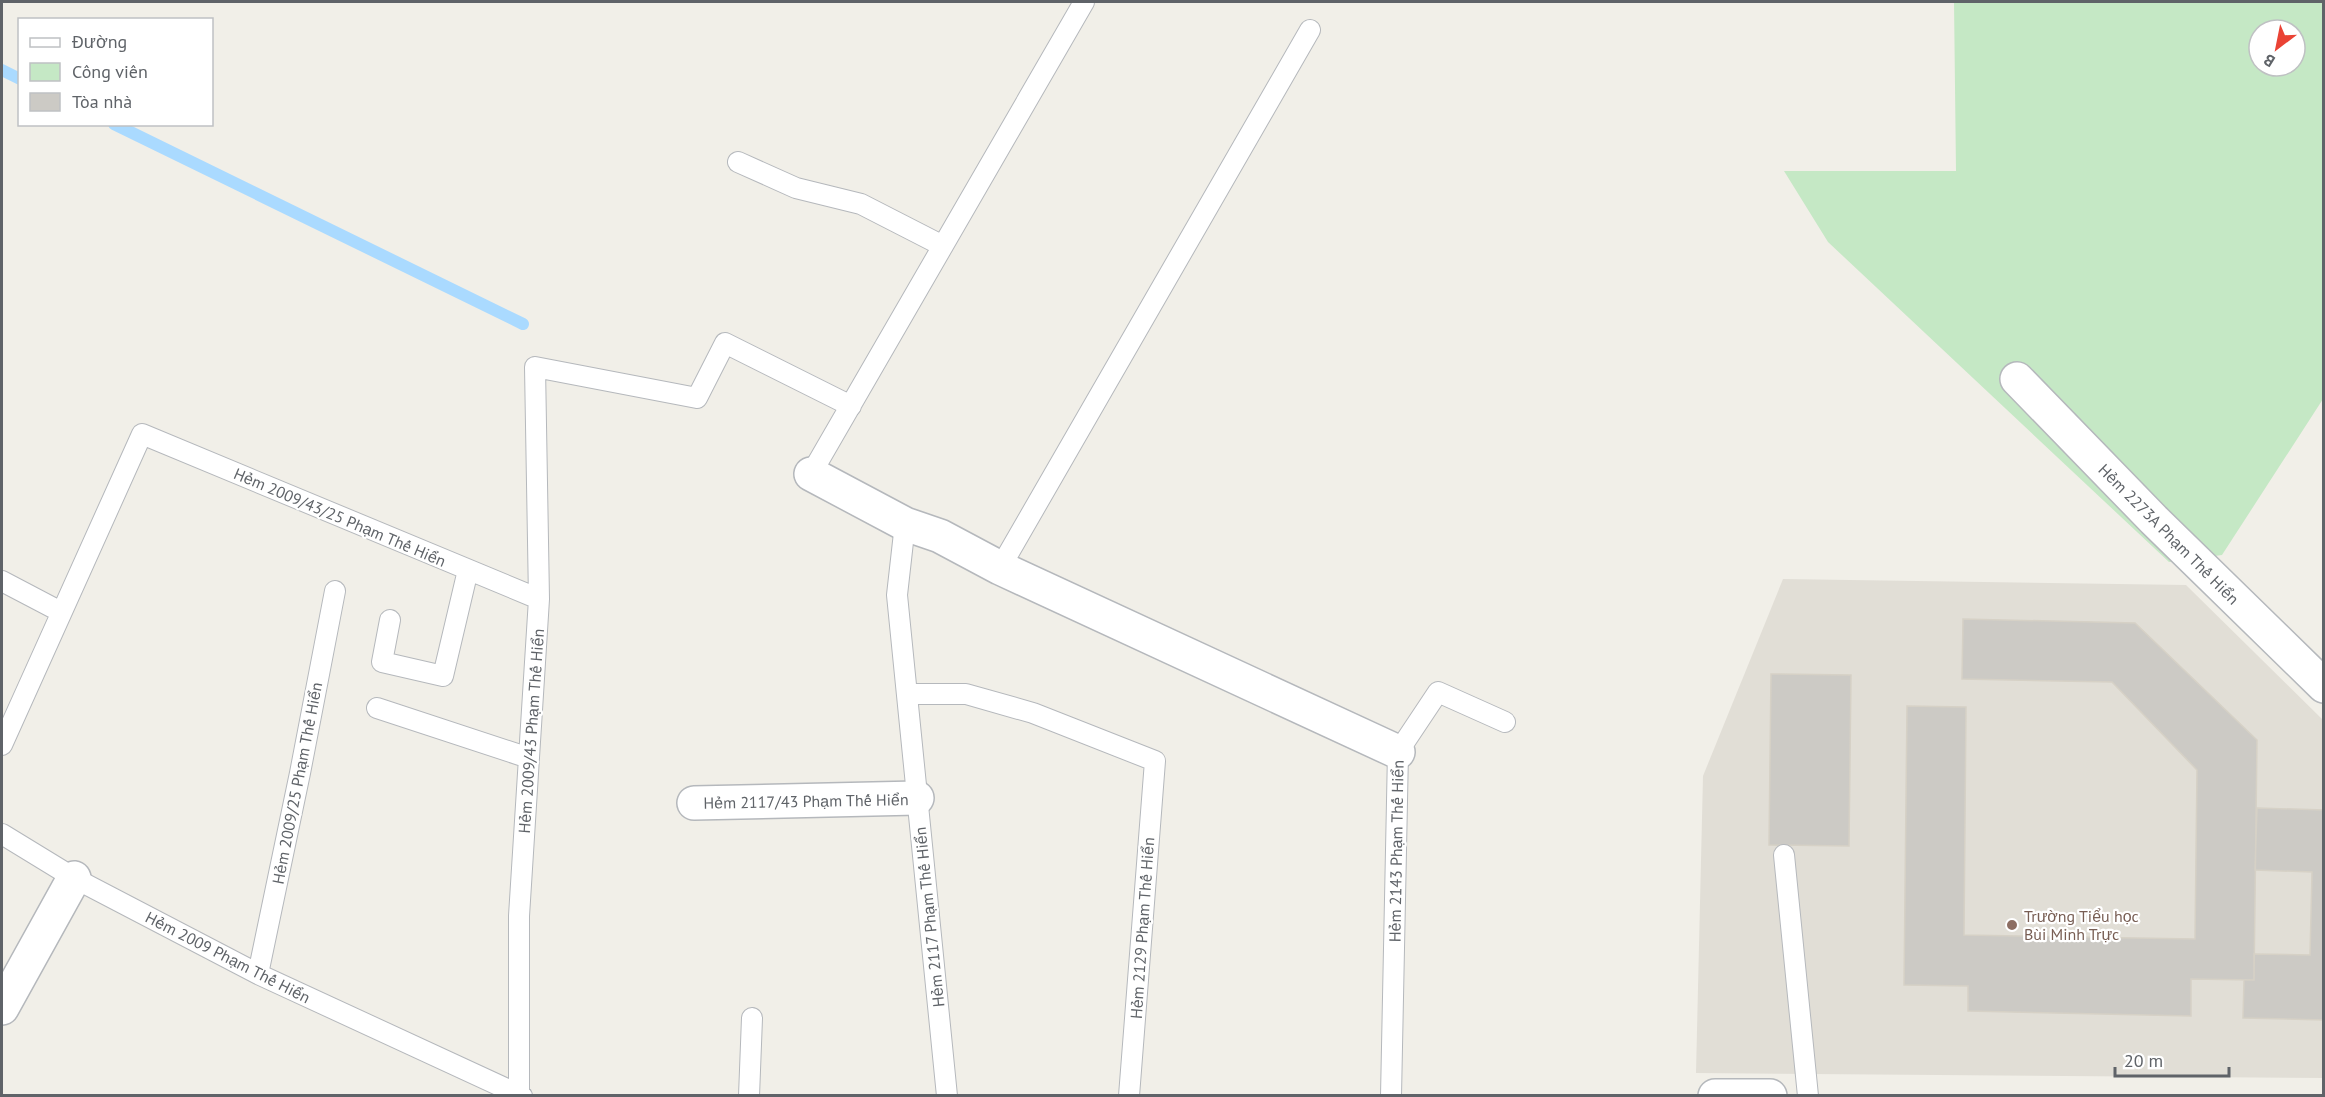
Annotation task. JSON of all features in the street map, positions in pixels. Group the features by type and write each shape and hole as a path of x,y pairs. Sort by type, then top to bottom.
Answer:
{"street":[{"name":"Hẻm 2273A Phạm Thế Hiển","path":"2017,379 2154,520 2324,686"},
{"path":"811,474 905,524 940,536 1000,568 1398,752"},
{"name":"Hẻm 2117/43 Phạm Thế Hiển","path":"694,803 917,798"},
{"path":"2,1008 74,878"},
{"path":"1715,1095 1770,1095"}],"lane":[{"path":"811,474 1084,2"},
{"path":"1000,568 1310,30"},
{"path":"738,162 796,188 861,204 943,246"},
{"name":"Hẻm 2009/43 Phạm Thế Hiển","path":"520,1095 519,916 539,599 535,368 697,398 725,343 851,406"},
{"name":"Hẻm 2009/43/25 Phạm Thế Hiển","path":"62,612 142,434 539,599"},
{"name":"Hẻm 2117 Phạm Thế Hiển","path":"905,524 897,595 947,1095"},
{"path":"390,620 382,662 443,676 468,570"},
{"path":"2,581 62,612 2,745"},
{"name":"Hẻm 2009/25 Phạm Thế Hiển","path":"258,974 335,591"},
{"name":"Hẻm 2143 Phạm Thế Hiển","path":"1391,1095 1398,752 1438,692 1505,722"},
{"name":"Hẻm 2129 Phạm Thế Hiển","path":"907,694 966,694 1033,713 1155,761 1129,1095"},
{"path":"377,708 529,759"},
{"name":"Hẻm 2009 Phạm Thế Hiển","path":"2,834 74,878 258,974 520,1095"},
{"path":"1784,855 1808,1095"},
{"path":"749,1095 752,1018"}],"shaded area":[{"name":"Trường Tiểu học Bùi Minh Trực","path":"1783,579 2186,585 2323,720 2323,1078 1696,1073 1703,776"}],"green space":[{"path":"1954,2 2323,2 2323,399 2222,555 2169,562 1828,242 1784,171 1956,171"}],"building":[{"path":"1963,619 2135,623 2257,740 2254,980 2191,979 2191,1016 1968,1011 1968,986 1904,985 1907,706 1966,707 1964,935 2195,939 2197,770 2112,682 1962,679"},
{"path":"1771,674 1851,675 1849,846 1769,845"},
{"path":"2257,808 2324,810 2324,1020 2243,1018 2244,980 2254,980 2254,954 2310,955 2312,872 2255,870"}],"waterway":[{"path":"2,70 18,78"},
{"path":"118,126 523,324"}],"place":[{"name":"Trường Tiểu học Bùi Minh Trực","path":"2012,925"}]}
